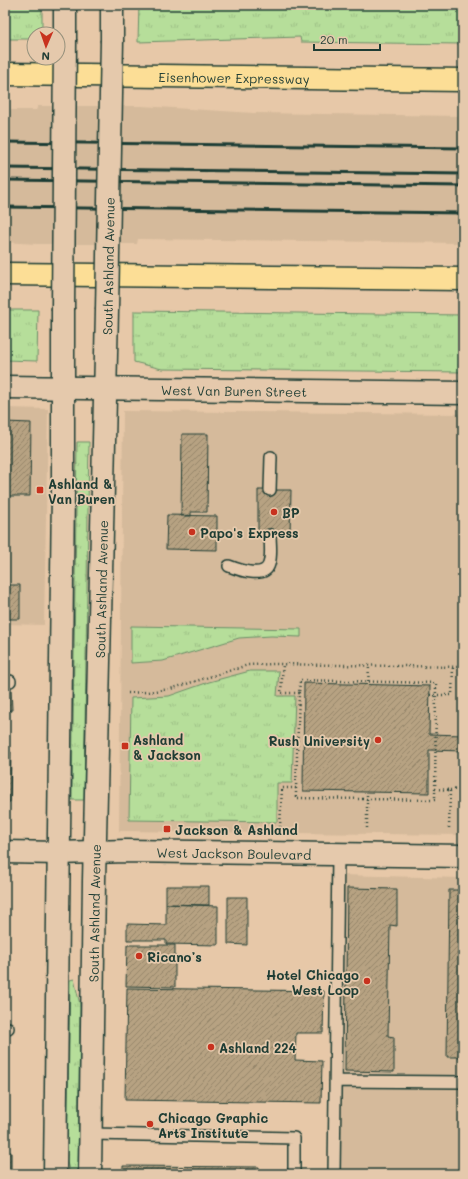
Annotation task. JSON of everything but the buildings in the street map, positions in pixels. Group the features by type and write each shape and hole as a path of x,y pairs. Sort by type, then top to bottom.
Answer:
{"highway":[{"name":"Eisenhower Expressway","path":"5,74 463,80"},
{"path":"5,274 463,279"}],"main road":[{"path":"55,1174 64,419 62,387 65,5"},
{"name":"South Ashland Avenue","path":"90,1174 95,851 106,388 112,5"},
{"name":"West Van Buren Street","path":"5,387 463,393"},
{"name":"West Jackson Boulevard","path":"5,852 59,853 95,851 463,856"}],"lane":[{"path":"270,490 271,457"},
{"path":"229,566 243,572 262,572 266,569 269,564 270,535"},
{"path":"334,1174 338,855"},
{"path":"335,1081 463,1082"},
{"path":"91,1134 294,1138 294,1174"}],"path":[{"path":"462,424 461,532 463,534"},
{"path":"283,664 281,693 299,693"},
{"path":"128,692 147,692 170,689 248,665 283,664 463,668"},
{"path":"368,666 368,683"},
{"path":"430,695 452,695 453,667"},
{"path":"300,680 368,683 436,683 435,800 296,798 299,693 300,680"},
{"path":"280,827 282,788 296,788"},
{"path":"435,789 463,789"},
{"path":"449,829 450,790"},
{"path":"367,792 367,828"}],"shaded area":[{"path":"38,106 141,106 254,113 463,116 463,243 138,239 137,244 36,244 5,242 5,110 36,110"},
{"path":"5,408 48,409 44,625 5,624"},
{"path":"123,411 463,414 463,835 119,831"},
{"path":"338,875 463,878 463,1174 334,1174"}],"green space":[{"path":"5,5 42,5 42,26 26,26 26,39 5,39"},
{"path":"139,5 463,5 463,44 301,42 300,37 138,42"},
{"path":"5,310 38,310 37,361 5,360"},
{"path":"134,311 463,315 463,372 162,369 134,362"},
{"path":"77,442 89,442 84,800 72,800"},
{"path":"131,626 301,629 301,637 271,636 239,638 163,661 131,663"},
{"path":"250,671 279,671 277,696 295,696 292,783 277,783 277,822 129,820 131,698 169,696 209,682"},
{"path":"74,979 80,1005 78,1174 70,1174 67,1162 70,980"}],"railway":[{"path":"5,142 463,148"},
{"path":"5,168 463,174"},
{"path":"5,180 463,186"},
{"path":"5,207 463,213"}],"place":[{"name":"Ashland & Van Buren","path":"40,490"},
{"name":"BP","path":"274,512"},
{"name":"Papo's Express","path":"192,532"},
{"name":"Rush University","path":"378,740"},
{"name":"Ashland & Jackson","path":"125,746"},
{"name":"Jackson & Ashland","path":"167,829"},
{"name":"Ricano’s","path":"139,956"},
{"name":"Hotel Chicago West Loop","path":"367,981"},
{"name":"Ashland 224","path":"211,1047"},
{"name":"Chicago Graphic Arts Institute","path":"150,1124"}]}
